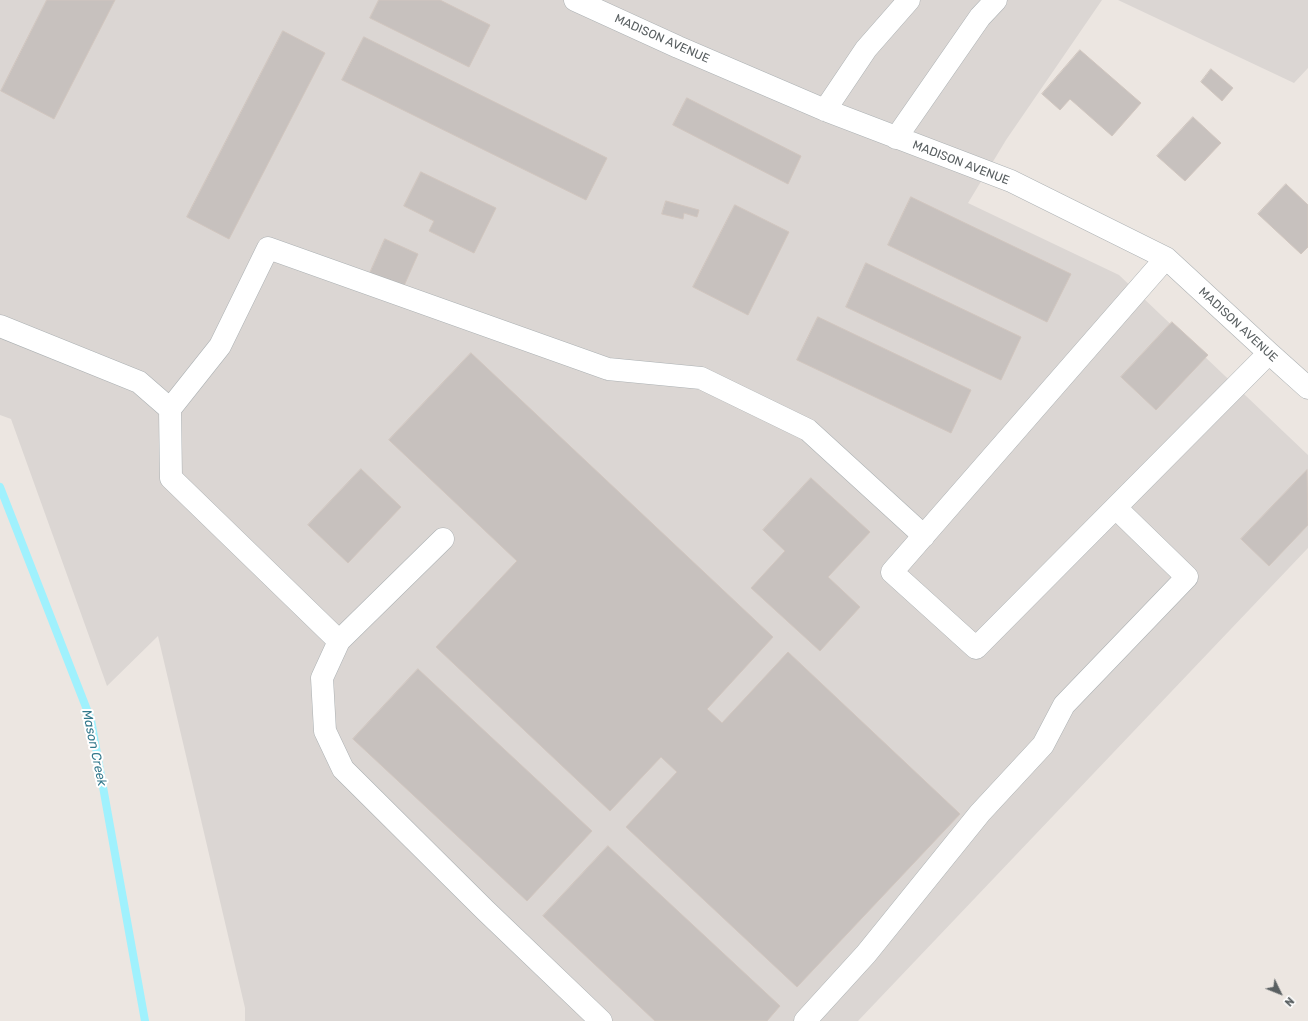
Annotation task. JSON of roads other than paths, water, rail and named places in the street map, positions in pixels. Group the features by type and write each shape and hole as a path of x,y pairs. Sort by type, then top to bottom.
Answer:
{"street":[{"name":"MADISON AVENUE","path":"575,0 678,47 825,110 1011,181 1166,258 1308,388"},
{"path":"825,110 866,49 909,0"},
{"path":"896,138 980,17 996,0"},
{"path":"339,641 171,478 170,409 220,346 268,248 608,369 701,378 808,430 924,536"},
{"path":"1166,258 892,572 976,648 1268,353"},
{"path":"0,326 139,382 170,409"},
{"path":"805,1021 866,954 980,813 1043,745 1064,705 1187,577 1116,508"},
{"path":"443,539 339,641 322,678 325,731 343,769 485,910 601,1021"}],"waterway":[{"name":"Mason Creek","path":"0,487 91,720 145,1021"}]}
